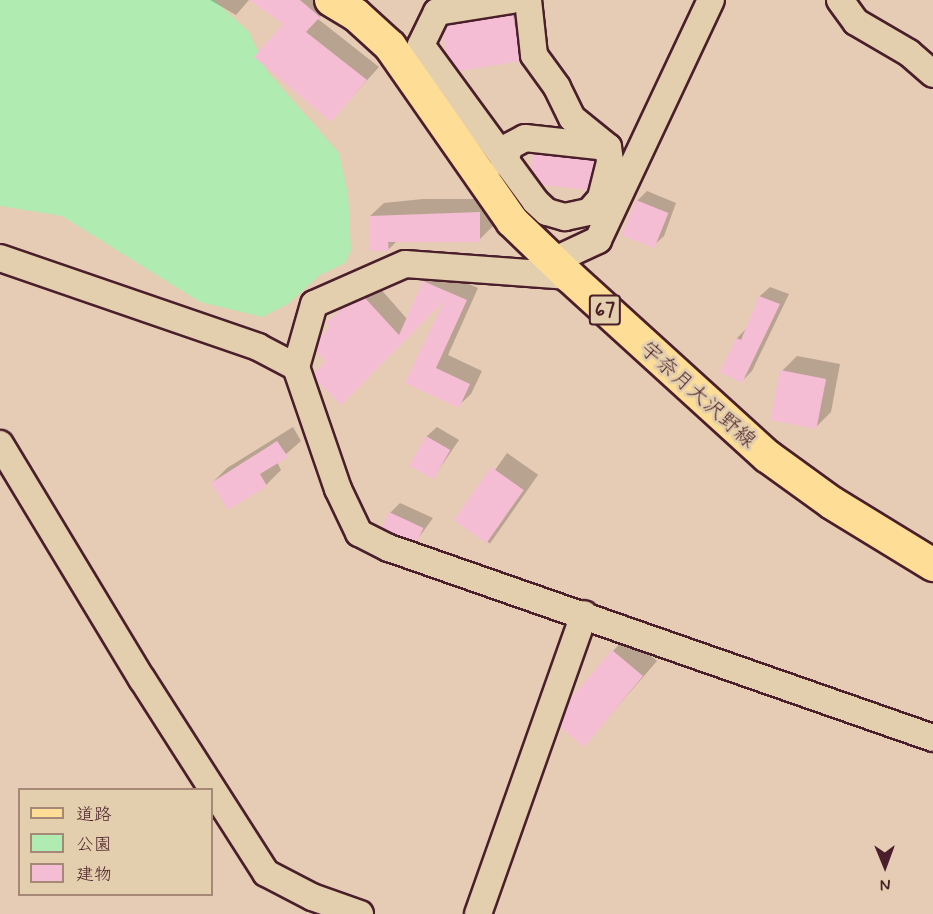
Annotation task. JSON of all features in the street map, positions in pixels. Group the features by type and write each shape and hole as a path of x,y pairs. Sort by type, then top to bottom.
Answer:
{"main road":[{"name":"宇奈月大沢野線","path":"331,0 356,15 390,46 506,212 561,268 767,456 842,509 933,565"}],"street":[{"path":"512,0 437,12 421,45 504,162 535,201 547,212 565,217 589,212 602,198 610,160 608,147 572,118 557,87 534,55 528,0"},
{"path":"711,0 598,240 561,268 405,264 314,304 296,368 334,478 359,533 389,548 584,614 933,738"},
{"path":"840,0 856,22 909,53 933,74"},
{"path":"504,162 510,146 525,138 608,147"},
{"path":"561,268 565,217"},
{"path":"0,258 258,347 296,368"},
{"path":"0,444 142,679 212,788"},
{"path":"478,914 584,614"},
{"path":"213,790 266,873 312,897 360,914"}],"green space":[{"path":"0,0 214,0 249,32 267,71 339,153 348,194 351,250 345,263 320,275 288,304 262,317 200,302 62,216 0,206"}],"building":[{"path":"249,0 300,0 320,17 306,32 367,80 331,122 254,57 283,24"},
{"path":"513,15 521,61 459,71 446,53 443,35 447,26"},
{"path":"533,154 595,161 588,190 542,185 531,170"},
{"path":"636,200 668,213 654,248 622,235"},
{"path":"480,212 480,242 388,242 389,251 369,251 369,216"},
{"path":"423,281 467,300 436,368 470,384 459,408 405,383 444,301 341,405 317,381 314,374 326,361 316,352 320,338 330,327 326,323 343,308 365,298 399,335"},
{"path":"759,296 780,304 742,383 720,372 736,338 741,340"},
{"path":"780,370 826,379 816,429 770,420"},
{"path":"426,436 450,450 433,479 409,465"},
{"path":"277,441 288,457 260,474 267,486 228,510 211,483"},
{"path":"491,467 524,490 486,543 454,520"},
{"path":"389,512 423,528 416,543 382,527"},
{"path":"612,650 643,676 584,747 560,727 569,700"}]}
